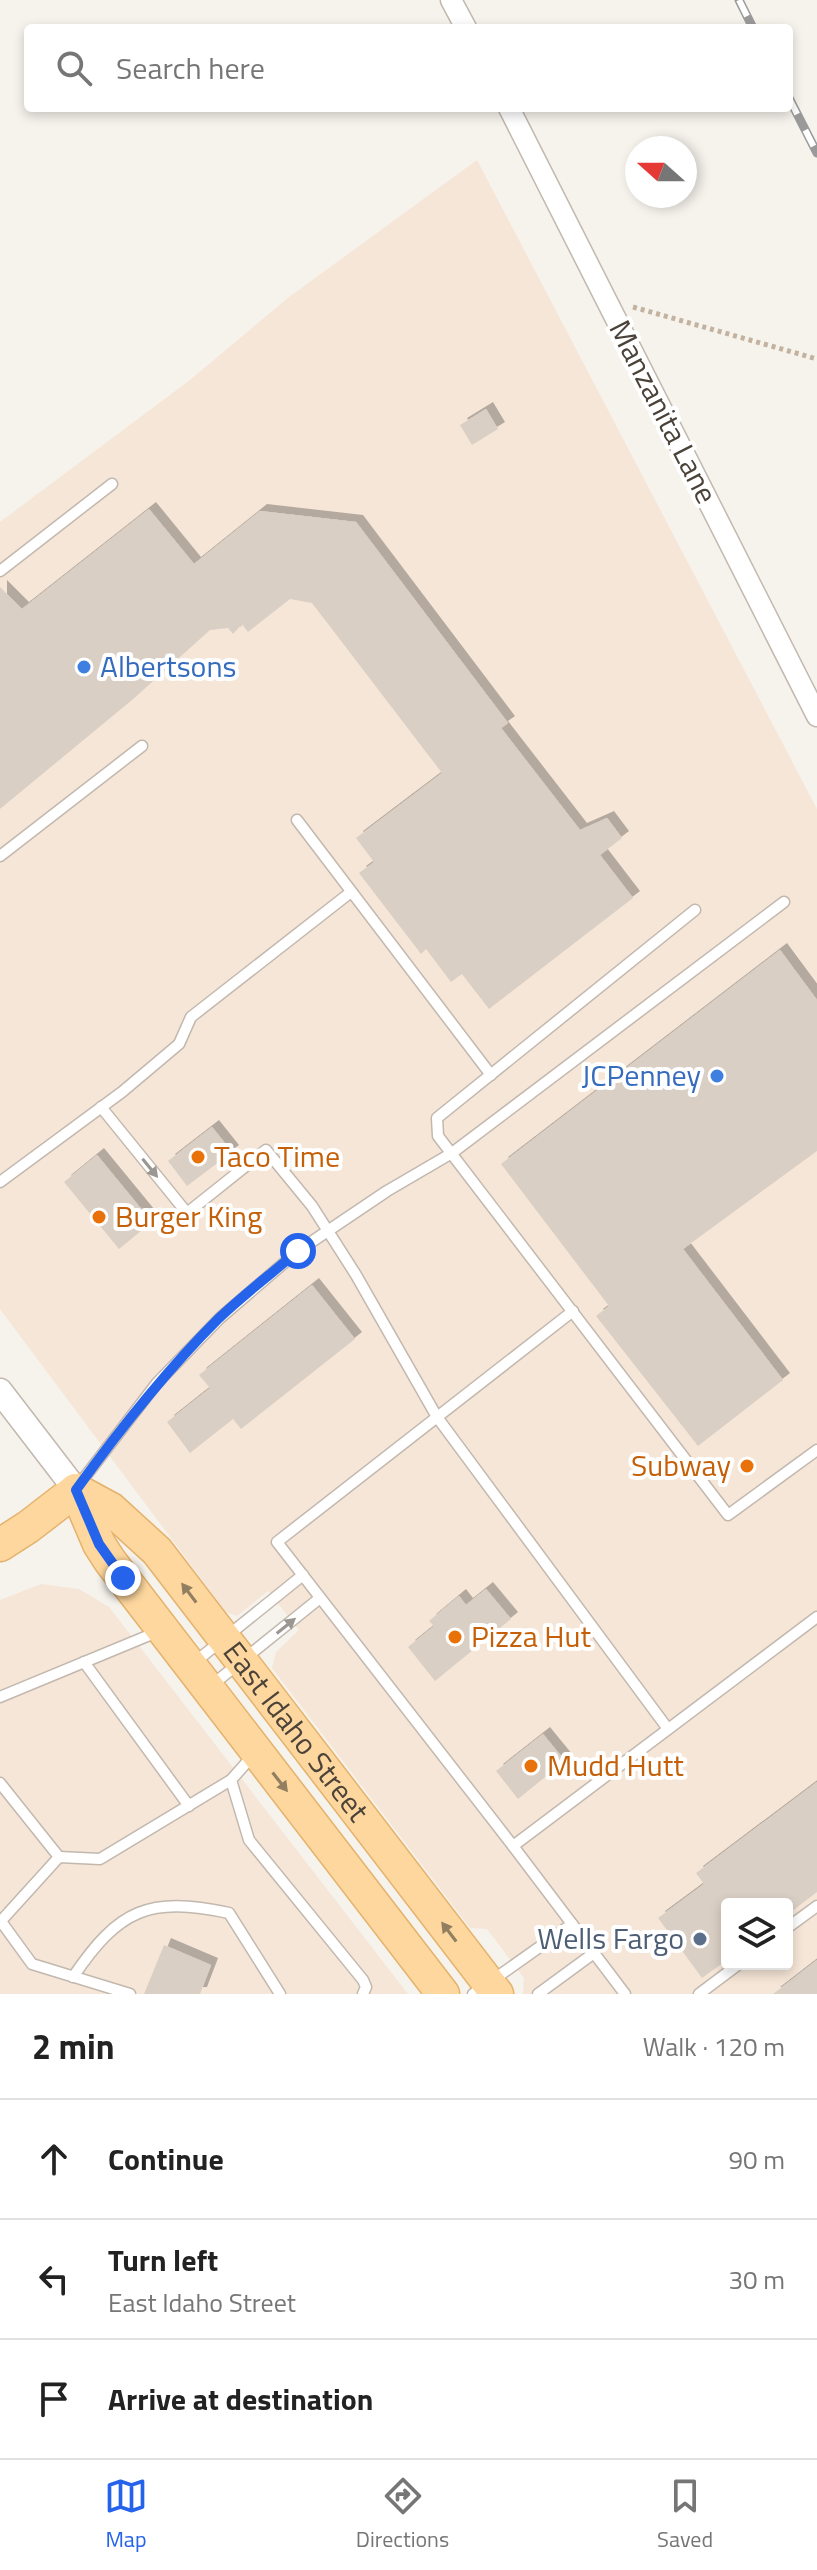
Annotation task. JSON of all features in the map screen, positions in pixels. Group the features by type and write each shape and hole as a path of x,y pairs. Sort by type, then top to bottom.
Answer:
{"main road":[{"path":"0,1545 76,1490"},
{"name":"East Idaho Street","path":"76,1490 99,1544 110,1561 443,1994"},
{"name":"East Idaho Street","path":"76,1490 111,1509 157,1551 486,1990"}],"street":[{"path":"451,0 464,24"},
{"name":"Manzanita Lane","path":"511,112 817,716"},
{"name":"East Idaho Street","path":"0,1391 76,1490"}],"lane":[{"path":"0,571 112,484"},
{"path":"0,856 142,746"},
{"path":"297,820 491,1075"},
{"path":"0,1182 179,1044 191,1017 351,892"},
{"path":"76,1490 129,1416 220,1318 298,1251 387,1191 452,1153 784,902"},
{"path":"695,910 437,1118 438,1136 728,1515 817,1450"},
{"path":"101,1107 187,1213 266,1150 328,1230 437,1417 668,1729"},
{"path":"573,1311 277,1542 625,1994"},
{"path":"199,1677 233,1650 303,1575"},
{"path":"199,1677 233,1650 320,1598"},
{"path":"513,1846 817,1617"},
{"path":"0,1697 162,1629"},
{"path":"84,1662 189,1806"},
{"path":"0,1783 59,1857 100,1859 231,1780 256,1751"},
{"path":"231,1780 249,1840 363,1980 366,1987 363,1994"},
{"path":"59,1857 0,1921 32,1964 130,1994"},
{"path":"73,1977 105,1935 128,1916 180,1905 229,1913 280,1994"},
{"path":"793,1924 817,1906"},
{"path":"486,1990 572,1924"},
{"path":"538,1994 594,1953"},
{"path":"699,1994 731,1970"}],"path":[{"path":"605,298 817,359"}],"shaded area":[{"path":"477,160 817,809 817,1994 523,1994 524,1978 487,1929 470,1928 272,1668 276,1652 299,1630 268,1591 237,1616 226,1612 0,1309 0,522 190,380 289,297"},
{"path":"41,1584 79,1589 109,1607 408,1994 0,1994 0,1600"}],"building":[{"path":"486,409 498,429 472,445 460,425"},
{"path":"149,509 194,564 260,511 356,522 508,723 501,728 580,830 607,818 622,838 600,855 633,898 489,1009 462,974 451,982 426,949 421,954 359,873 374,862 356,838 442,773 312,603 290,599 248,632 242,624 233,634 228,628 210,630 132,700 0,809 0,587 22,609"},
{"name":"JCPenney","path":"780,950 817,1000 817,1151 683,1249 783,1380 698,1446 596,1316 609,1306 501,1164"},
{"path":"212,1127 232,1152 187,1186 168,1161"},
{"path":"97,1155 152,1222 119,1249 64,1182"},
{"path":"312,1285 355,1339 241,1429 233,1419 190,1453 167,1422 210,1388 199,1375"},
{"name":"Pizza Hut","path":"486,1589 511,1619 435,1681 408,1647 434,1626 429,1621 459,1596 466,1605"},
{"name":"Mudd Hutt","path":"543,1734 565,1761 518,1799 496,1771"},
{"path":"817,1782 817,1892 793,1910 793,1898 721,1898 721,1964 702,1978 658,1918 704,1884 696,1873"},
{"path":"164,1945 211,1965 200,1994 144,1994"},
{"path":"817,1960 817,1994 773,1994"}],"railway":[{"path":"739,0 751,24"},
{"path":"793,106 817,153"}],"place":[{"name":"Albertsons","path":"84,667"},
{"name":"JCPenney","path":"717,1076"},
{"name":"Taco Time","path":"198,1157"},
{"name":"Burger King","path":"99,1217"},
{"name":"Subway","path":"747,1466"},
{"name":"Pizza Hut","path":"455,1637"},
{"name":"Mudd Hutt","path":"531,1766"},
{"name":"Wells Fargo","path":"700,1939"}],"route":[{"path":"123,1578 99,1544 76,1490 129,1416 157,1383 220,1318 298,1251"}]}
